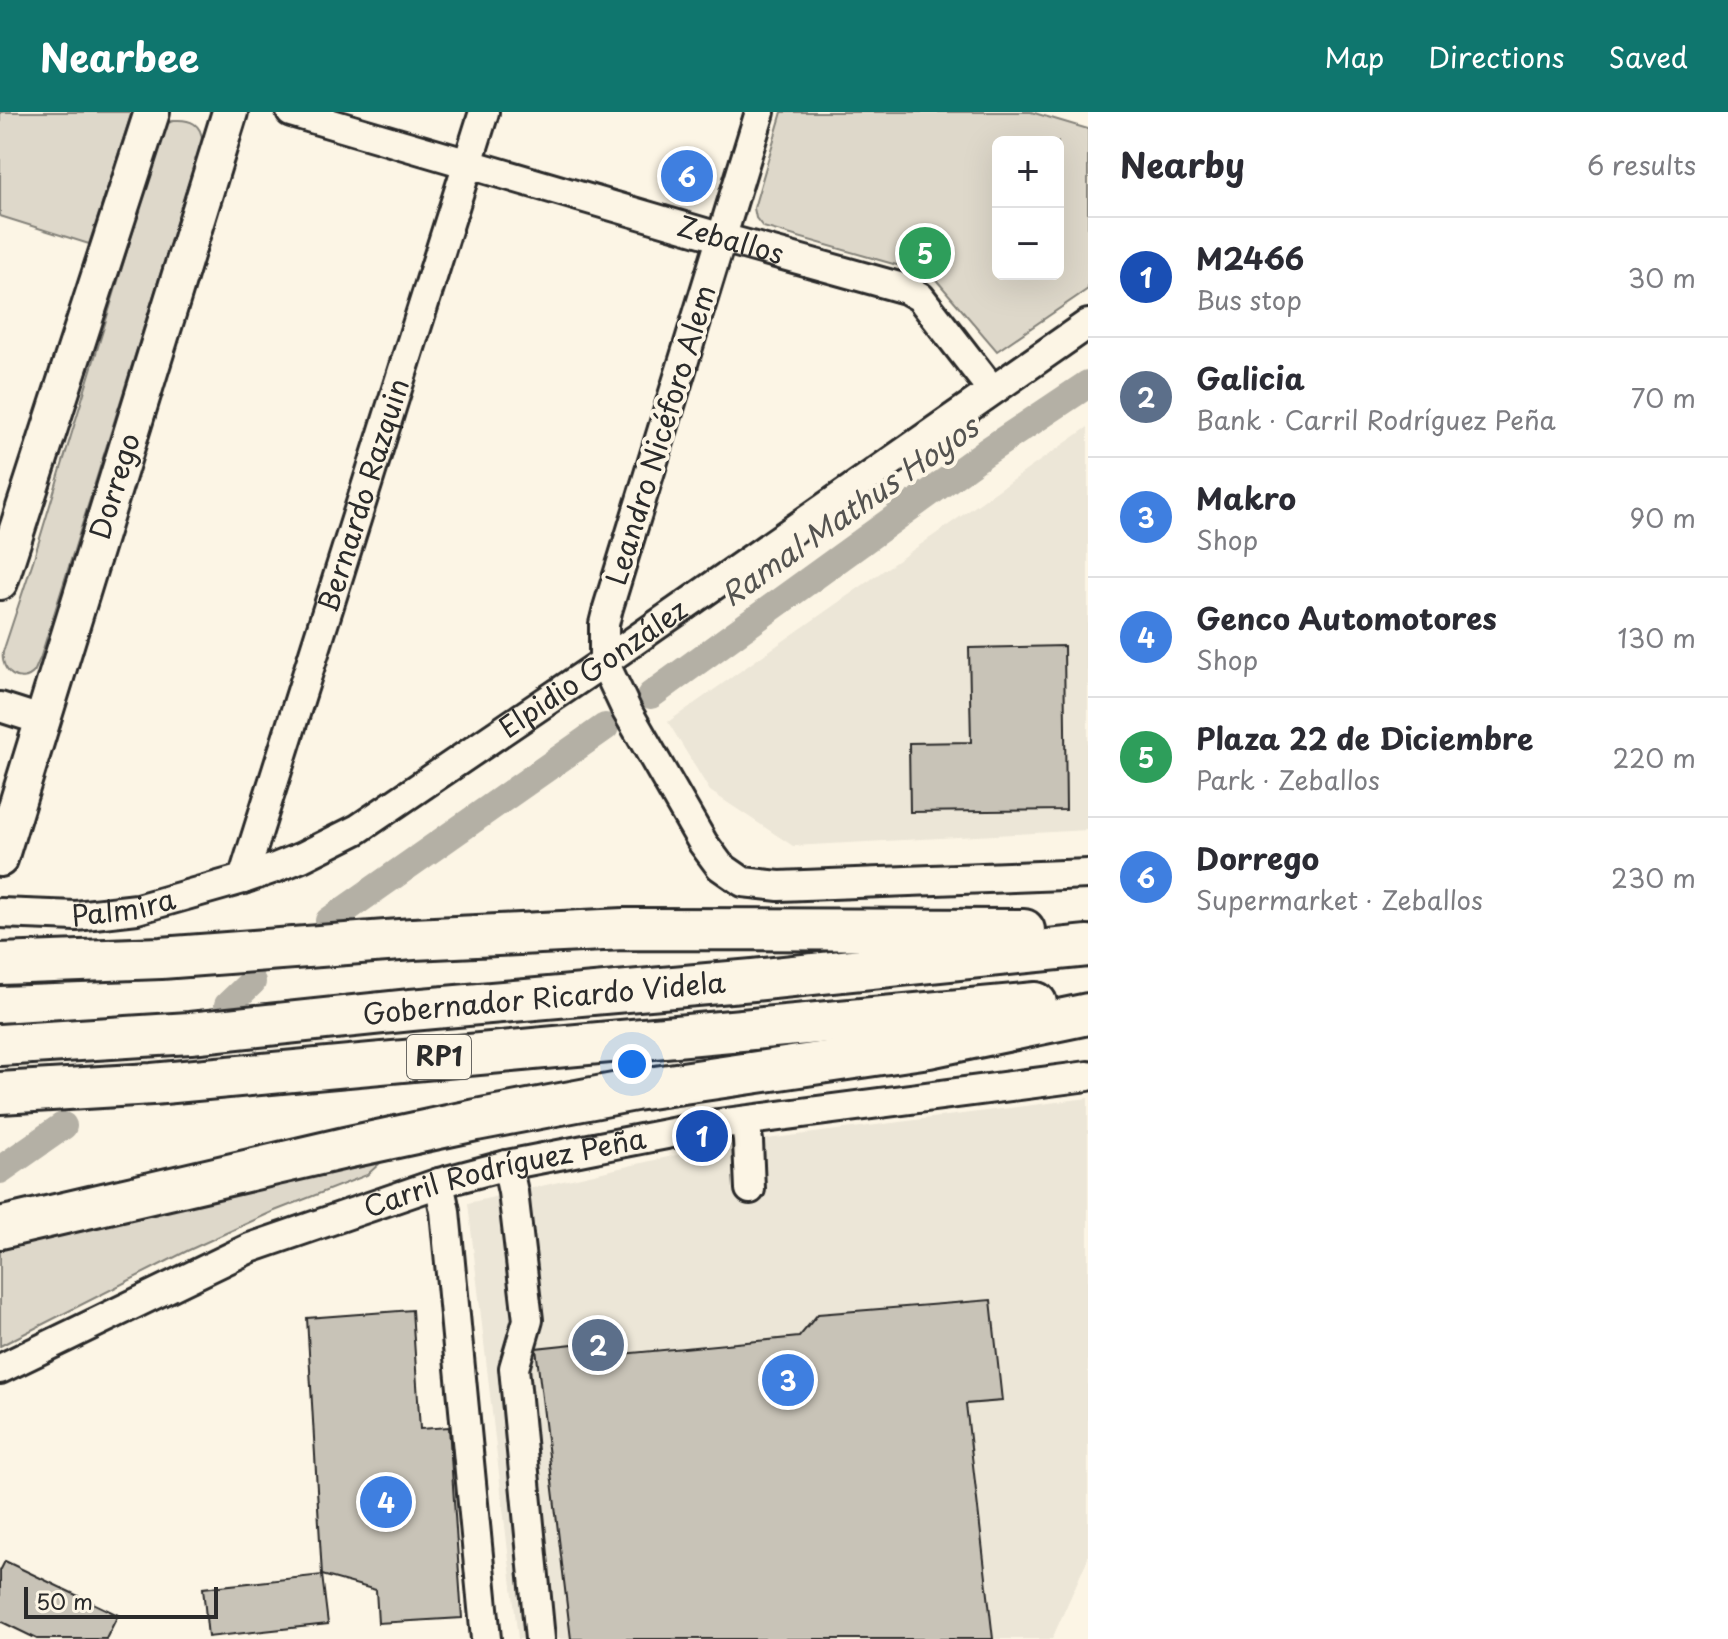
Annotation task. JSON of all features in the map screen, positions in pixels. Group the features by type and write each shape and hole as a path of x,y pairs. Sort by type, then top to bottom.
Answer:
{"highway":[{"path":"2,963 161,958 413,939 624,929 1088,930"},
{"name":"Gobernador Ricardo Videla","path":"0,1045 190,1033 1088,946"},
{"name":"Gobernador Ricardo Videla","path":"0,1093 183,1081 1088,998"},
{"path":"0,1228 476,1120 635,1090 929,1047 1088,1014"}],"main road":[{"path":"0,582 152,112"},
{"name":"Dorrego","path":"0,859 230,112"}],"street":[{"name":"Zeballos","path":"291,112 906,289 920,297 992,390"},
{"name":"Bernardo Razquin","path":"243,879 484,112"},
{"name":"Leandro Nicéforo Alem","path":"760,112 608,608 604,624 604,662 627,711 703,843 720,866 743,882 779,886 1088,874"},
{"name":"Elpidio González","path":"243,879 302,857 358,829 604,662 1088,324"},
{"path":"0,707 44,721"},
{"name":"Palmira","path":"0,913 76,916 137,909 243,879"},
{"name":"Carril Rodríguez Peña","path":"0,1369 250,1248 439,1183 507,1165 718,1124 1088,1076"},
{"path":"745,1121 750,1189"},
{"path":"507,1165 528,1320 514,1368 540,1639"},
{"path":"439,1183 445,1211 486,1639"}],"shaded area":[{"path":"0,112 132,112 89,244 0,216"},
{"path":"782,112 1031,112 1088,129 1088,289 997,351 932,275 763,227 756,218 754,208"},
{"path":"175,120 194,124 200,130 202,141 40,659 34,672 23,678 18,677 5,666 3,652 164,129"},
{"path":"1088,427 1088,830 793,846 710,791 668,722"},
{"path":"1088,1098 1088,1558 1052,1639 518,1639 468,1203 720,1145"},
{"path":"391,1153 367,1175 272,1212 187,1251 0,1346 0,1245"}],"building":[{"path":"1064,646 1066,810 910,812 909,743 971,742 969,648"},
{"path":"991,1300 1002,1401 966,1404 993,1639 571,1639 536,1348 620,1339 622,1354 799,1337 818,1314"},
{"path":"412,1310 420,1429 449,1427 462,1618 378,1623 376,1590 322,1575 307,1318"},
{"path":"5,1561 118,1615 106,1639 37,1639 0,1621 0,1571"},
{"path":"322,1575 328,1624 208,1637 203,1588"}],"waterway":[{"name":"Ramal Mathus Hoyos","path":"651,695 986,452 1088,384"},
{"name":"Ramal Mathus Hoyos","path":"329,921 605,727"},
{"name":"Ramal Mathus Hoyos","path":"228,1005 252,982"},
{"name":"Ramal Mathus Hoyos","path":"0,1170 63,1126"}],"place":[{"name":"Dorrego","path":"687,176"},
{"name":"Plaza 22 de Diciembre","path":"925,253"},
{"name":"M2466","path":"702,1136"},
{"name":"Galicia","path":"598,1345"},
{"name":"Makro","path":"788,1380"},
{"name":"Genco Automotores","path":"386,1502"}]}
